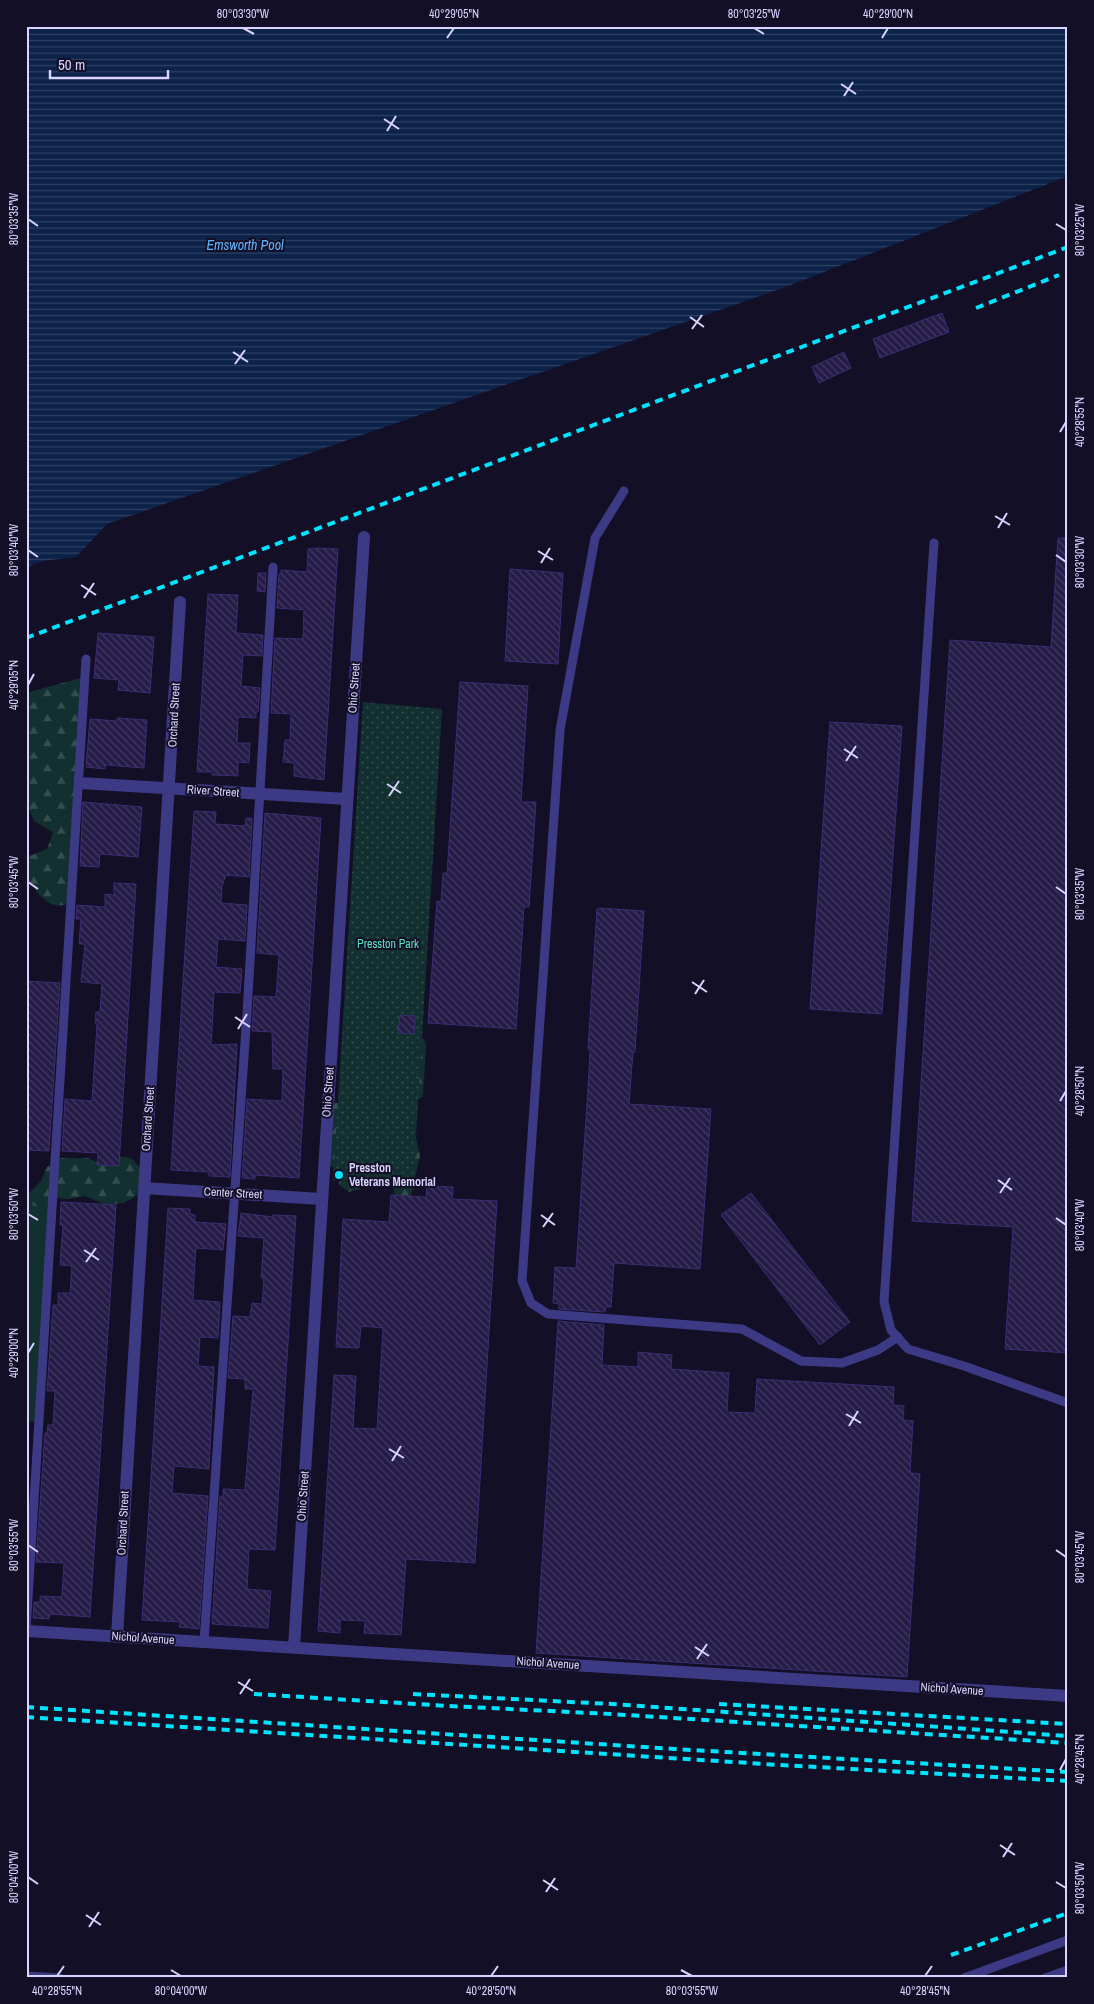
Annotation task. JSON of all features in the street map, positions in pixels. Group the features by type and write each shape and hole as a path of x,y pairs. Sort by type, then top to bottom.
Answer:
{"street":[{"name":"Ohio Street","path":"294,1647 364,537"},
{"name":"Orchard Street","path":"117,1636 180,602"},
{"name":"River Street","path":"80,783 347,799"},
{"name":"Center Street","path":"144,1188 322,1199"},
{"name":"Nichol Avenue","path":"27,1630 1068,1696"}],"lane":[{"path":"624,491 595,538 560,730 522,1281 531,1303 548,1314 742,1329 801,1361 842,1363 878,1350 898,1338"},
{"path":"934,543 884,1302 890,1330 908,1349 964,1366 1068,1403"},
{"path":"204,1642 235,1193 273,567"},
{"path":"27,1630 48,1266 80,783 86,659"},
{"path":"964,1978 1068,1940"},
{"path":"1045,1978 1068,1970"},
{"path":"26,1976 60,1978"}],"green space":[{"path":"84,677 71,902 57,905 51,904 40,896 26,879 27,857 47,849 53,832 34,821 26,802 26,693"},
{"name":"Presston Park","path":"363,702 442,709 413,1185 333,1180"},
{"path":"418,1037 424,1039 426,1045 423,1096 414,1102"},
{"path":"335,1103 346,1103 363,1167 360,1189 349,1192 339,1185 338,1172 325,1161 328,1113"},
{"path":"413,1123 420,1156 411,1196 395,1195 390,1174"},
{"path":"112,1155 131,1158 143,1171 141,1193 124,1203 106,1205 85,1196 68,1199 57,1198 45,1210 32,1205 28,1194 41,1181 47,1167 61,1158 88,1158 97,1162"},
{"path":"26,1194 52,1196 39,1422 26,1421"}],"water":[{"name":"Emsworth Pool","path":"26,26 1068,26 1068,176 791,285 107,524 76,557 43,561 26,567"}],"building":[{"path":"942,313 949,332 880,358 873,339"},
{"path":"844,352 851,368 819,383 812,367"},
{"path":"1058,538 1068,538 1068,1353 1005,1349 1013,1227 912,1221 950,640 1051,647"},
{"path":"308,549 338,549 324,780 294,776 294,763 283,762 285,740 290,740 291,714 271,713 275,638 303,639 304,610 277,608 279,574 281,574 281,570 307,572"},
{"path":"510,569 563,573 558,664 505,661"},
{"path":"258,573 266,573 265,592 257,591"},
{"path":"208,594 238,595 236,633 263,635 262,656 243,655 241,686 260,688 256,718 238,717 237,743 250,743 249,763 238,762 238,776 212,775 213,772 197,772"},
{"path":"98,633 154,637 150,693 118,690 119,680 94,678"},
{"path":"460,682 528,686 521,802 536,802 529,907 524,907 516,1029 428,1023 437,901 441,902 443,873 447,873"},
{"path":"117,718 147,720 144,768 106,765 105,769 86,767 90,719 117,721"},
{"path":"830,722 902,726 882,1014 810,1009"},
{"path":"83,802 142,807 138,857 100,854 99,867 80,866"},
{"path":"194,811 216,812 215,824 245,826 246,818 252,818 249,877 226,875 222,886 221,903 247,905 245,941 218,939 216,967 242,969 240,993 214,992 211,1045 237,1044 230,1177 209,1176 209,1172 171,1170"},
{"path":"265,813 321,818 299,1178 255,1175 255,1179 242,1178 247,1099 282,1101 283,1069 273,1069 272,1032 252,1031 254,996 276,997 279,955 257,953"},
{"path":"114,883 136,884 119,1166 97,1165 98,1153 62,1151 65,1099 92,1101 97,1024 95,1024 96,1012 100,1012 102,984 81,982 85,944 79,944 81,919 76,919 77,905 105,907 105,894 114,895"},
{"path":"597,909 644,911 635,1052 633,1052 629,1104 711,1109 700,1269 614,1263 611,1307 606,1307 605,1312 559,1309 559,1304 553,1303 555,1267 576,1268 588,1088 590,1050 588,1049"},
{"path":"26,981 60,983 49,1151 26,1150"},
{"path":"400,1015 415,1016 414,1034 398,1033"},
{"path":"427,1186 453,1187 452,1199 497,1201 475,1563 406,1559 401,1635 364,1633 365,1621 340,1620 340,1633 318,1631 334,1375 356,1376 353,1428 377,1429 383,1328 361,1326 359,1348 336,1347 343,1219 389,1222 391,1195 426,1197"},
{"path":"751,1193 850,1322 820,1345 721,1215"},
{"path":"61,1202 116,1205 90,1617 50,1614 49,1619 33,1618 34,1602 40,1602 40,1596 61,1597 62,1594 64,1563 36,1562 45,1433 47,1433 48,1425 53,1425 55,1391 47,1391 53,1305 58,1305 58,1293 70,1293 72,1266 60,1265 63,1225 60,1225"},
{"path":"168,1208 190,1209 190,1214 195,1215 195,1222 226,1224 223,1250 196,1248 195,1260 193,1300 220,1302 218,1338 200,1337 198,1366 214,1367 209,1469 174,1466 172,1493 208,1496 199,1629 179,1627 180,1622 142,1620"},
{"path":"241,1213 273,1217 273,1215 296,1216 275,1550 249,1549 247,1589 271,1591 268,1628 212,1624 220,1496 223,1497 223,1489 245,1490 253,1389 245,1389 245,1379 228,1378 233,1316 250,1317 252,1303 262,1304 264,1278 261,1278 264,1238 238,1236"},
{"path":"558,1321 604,1325 602,1365 638,1367 638,1352 672,1355 671,1369 729,1373 727,1412 755,1413 757,1379 894,1387 893,1405 904,1406 903,1420 913,1421 910,1473 920,1474 907,1677 536,1653"}],"railway":[{"path":"26,638 1068,247"},
{"path":"976,308 1059,275"},
{"path":"254,1694 1068,1743"},
{"path":"413,1694 612,1704 1068,1736"},
{"path":"719,1704 1068,1724"},
{"path":"26,1707 675,1749 1068,1772"},
{"path":"26,1717 780,1765 1068,1781"},
{"path":"951,1955 1068,1913"}],"place":[{"name":"Presston Veterans Memorial","path":"339,1175"}]}
